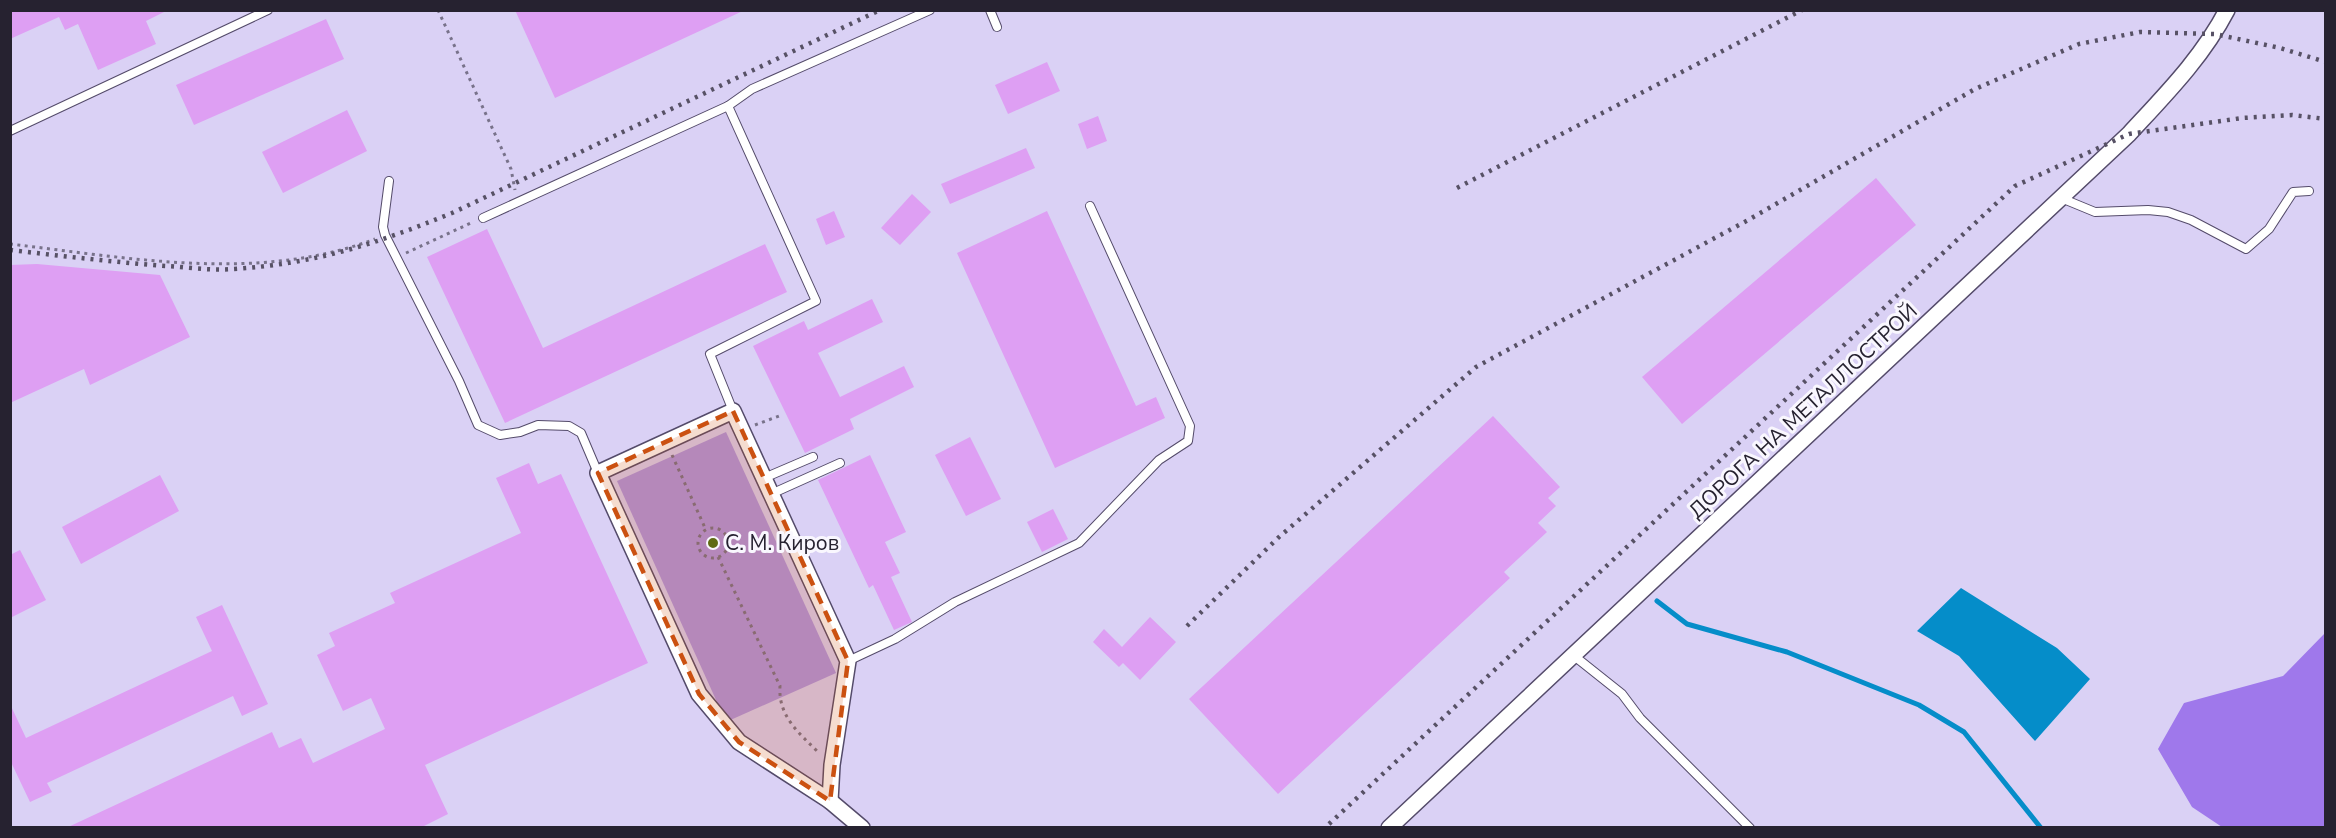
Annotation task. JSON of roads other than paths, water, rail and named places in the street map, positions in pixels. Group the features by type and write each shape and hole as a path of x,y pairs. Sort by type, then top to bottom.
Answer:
{"street":[{"name":"ДОРОГА НА МЕТАЛЛОСТРОЙ","path":"1389,828 2129,134 2184,74 2215,34 2227,10"},
{"path":"830,801 832,765 848,661 733,411 598,473 699,694 739,742 830,801 862,828"}],"lane":[{"path":"10,131 268,10"},
{"path":"483,218 728,106 752,89 930,10"},
{"path":"990,10 997,27"},
{"path":"728,106 816,301 710,354 733,411"},
{"path":"389,181 383,227 385,235 459,381 478,425 500,435 520,432 538,425 568,426 581,433 598,473"},
{"path":"2061,198 2095,212 2148,210 2168,212 2191,220 2246,249 2269,229 2293,192 2309,191"},
{"path":"848,661 895,639 955,602 1079,543 1159,460 1188,441 1190,426 1090,206"},
{"path":"764,478 813,457"},
{"path":"771,494 840,463"},
{"path":"1573,655 1622,694 1640,718 1750,828"}],"water":[{"path":"1961,588 2057,648 2090,679 2035,741 1959,656 1917,631"}],"waterway":[{"path":"1657,601 1687,624 1787,652 1919,705 1964,732 2041,828"}],"railway":[{"path":"10,250 216,270 291,262 345,251 452,213 880,10"},
{"path":"1457,188 1802,10"},
{"path":"1187,626 1279,537 1476,367 1750,219 1975,89 2079,44 2140,32 2215,34 2280,48 2326,62"},
{"path":"1329,824 2015,186 2129,134 2242,118 2292,115 2326,119"}],"place":[{"name":"С. М. Киров","path":"713,543"}]}
